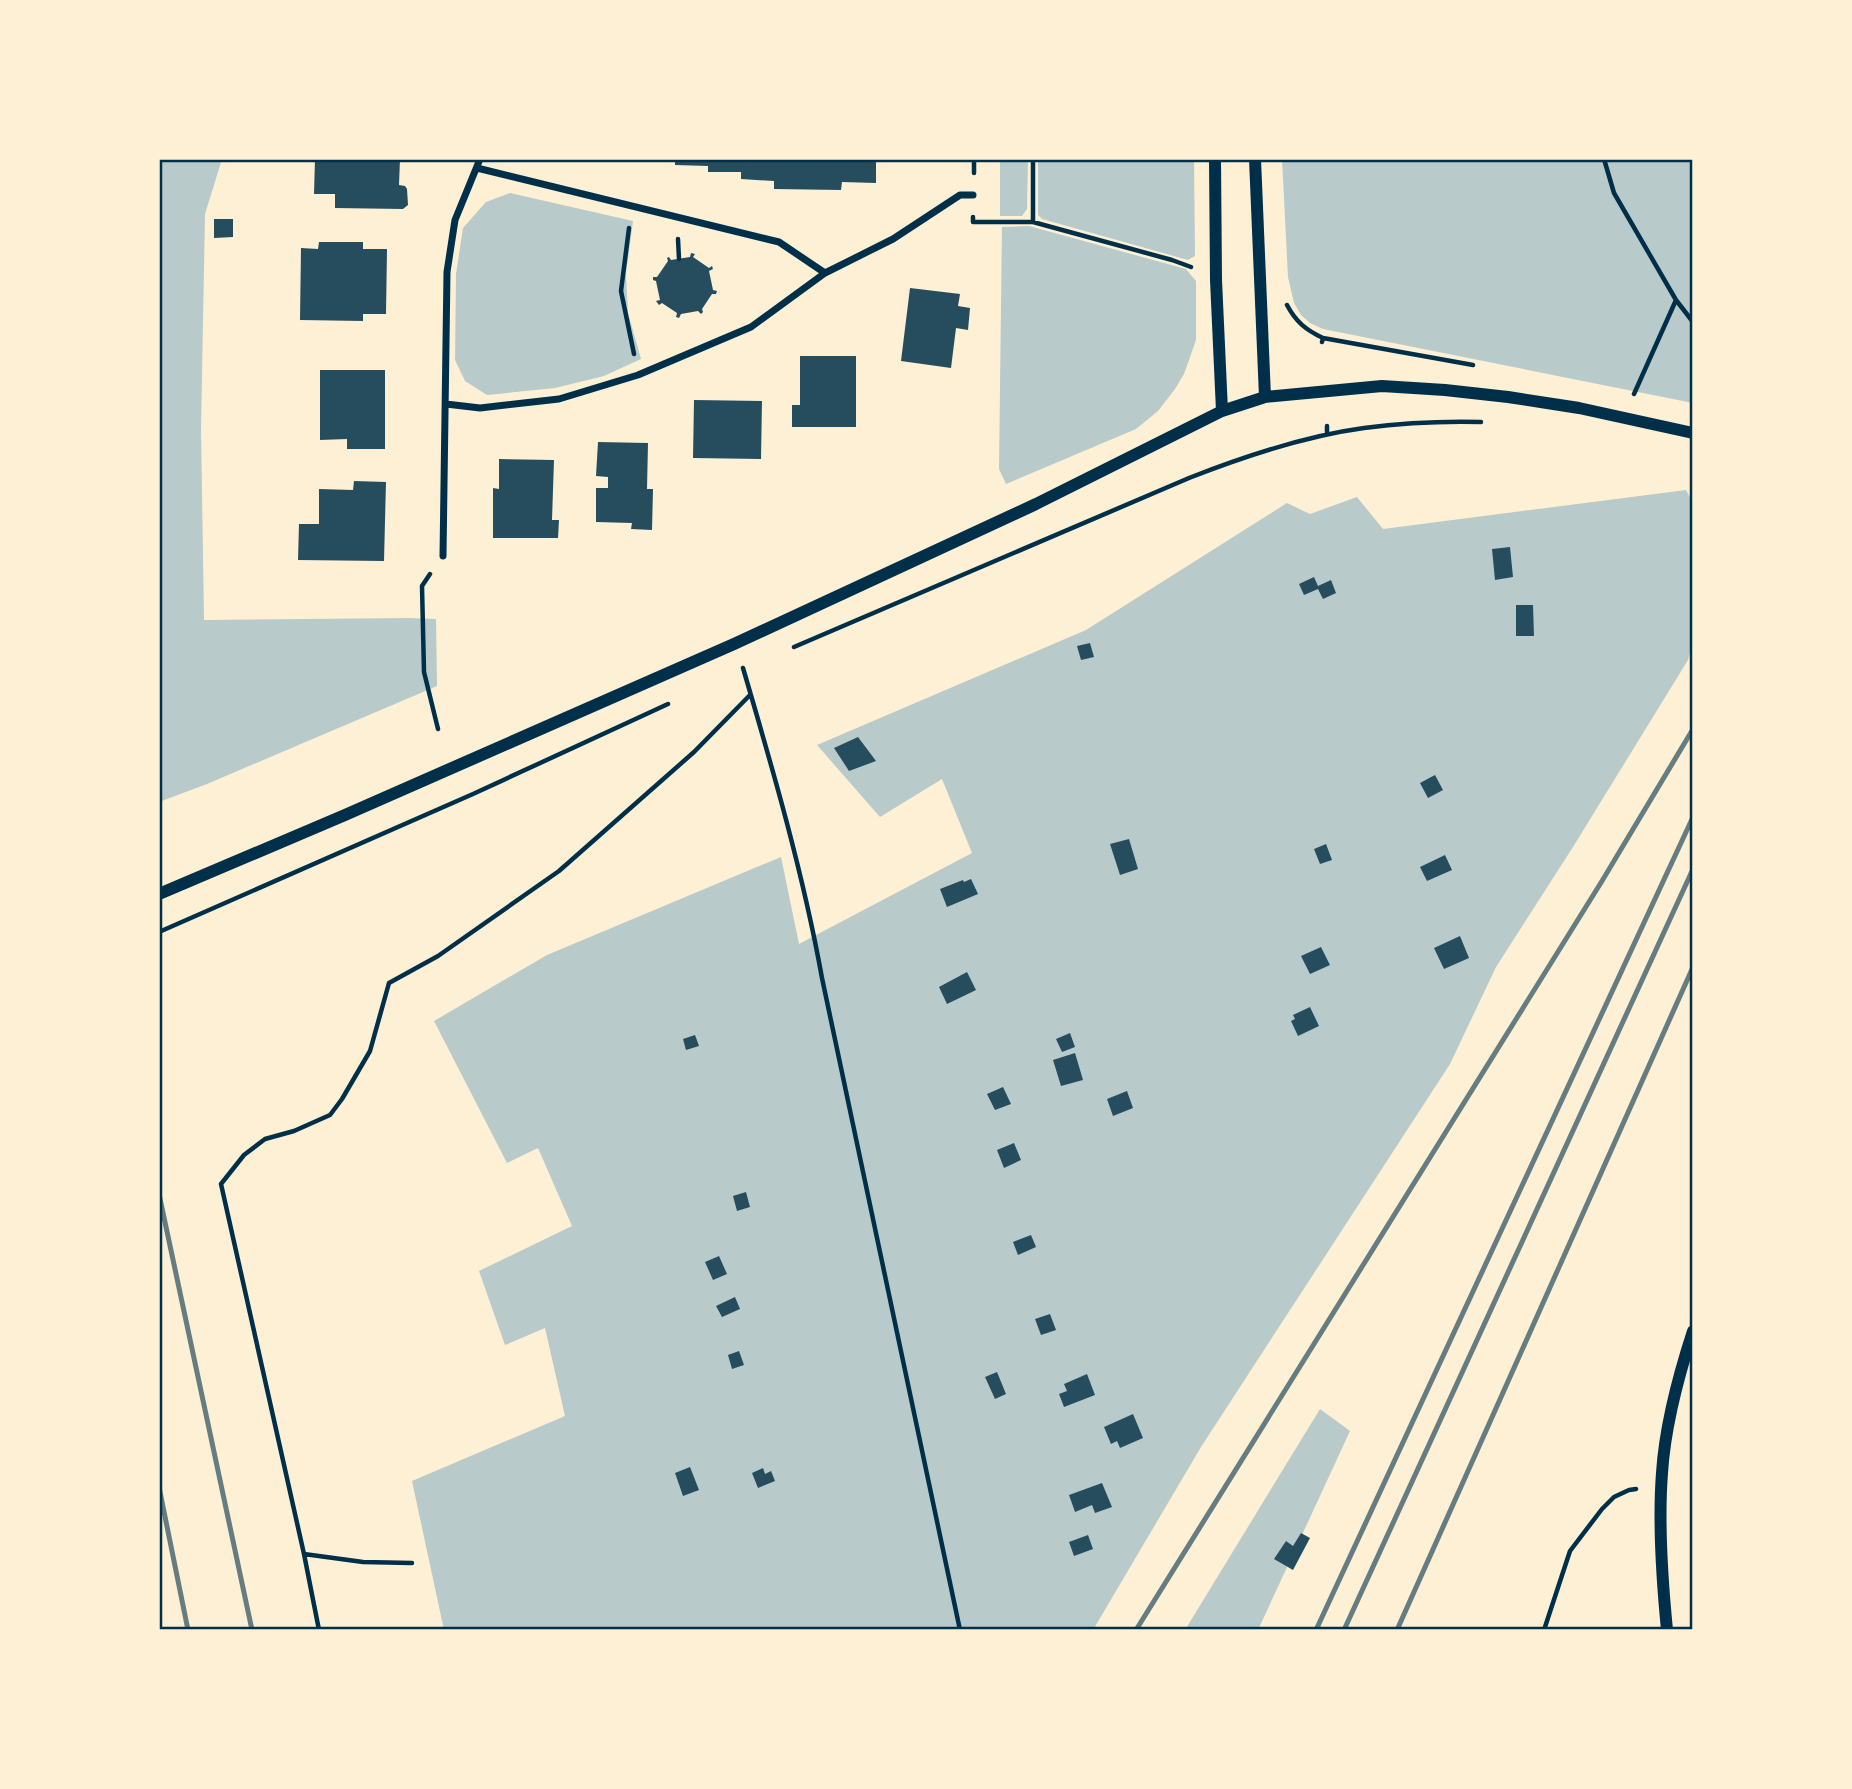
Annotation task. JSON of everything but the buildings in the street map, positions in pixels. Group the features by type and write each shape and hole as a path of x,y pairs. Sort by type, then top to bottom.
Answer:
{"street":[{"path":"443,556 447,272 456,220 480,159"},
{"path":"1215,159 1216,280 1222,411"},
{"path":"1255,159 1265,397"},
{"path":"477,168 779,242 825,273"},
{"path":"446,404 480,408 559,399 638,375 751,327 825,273 893,239 960,195 974,195"},
{"path":"159,894 734,644 1035,504 1222,411 1265,397 1382,386 1446,390 1579,408 1693,433"},
{"path":"1667,1630 1662,1545 1662,1472 1671,1408 1693,1331"}],"path":[{"path":"1033,159 1033,222"},
{"path":"1604,159 1614,193 1676,300 1693,322"},
{"path":"974,195 973,222 1033,222 1196,268"},
{"path":"631,206 621,290 638,375"},
{"path":"677,235 679,259"},
{"path":"1285,297 1297,322 1323,338 1322,342"},
{"path":"1633,396 1676,300"},
{"path":"794,647 1240,458 1362,428 1486,422"},
{"path":"1327,426 1327,435"},
{"path":"438,729 424,672 422,586 443,556"},
{"path":"734,644 782,803 811,917 960,1630"},
{"path":"319,1630 221,1184 244,1154 265,1139 330,1115 370,1051 389,983 438,956 559,871 694,752 750,695"},
{"path":"159,932 473,794 670,703"},
{"path":"1544,1630 1570,1551 1602,1509 1614,1497 1629,1490 1661,1486"},
{"path":"304,1554 363,1562 412,1563"}],"shaded area":[{"path":"159,159 222,159 205,214 201,429 204,620 436,619 437,686 159,802"},
{"path":"1000,159 1028,159 1027,209 1022,216 1000,216"},
{"path":"1038,159 1194,159 1195,256 1188,260 1042,219 1038,215"},
{"path":"1282,159 1693,159 1693,403 1323,329 1310,323 1294,303 1288,277"},
{"path":"510,193 633,221 626,274 628,313 641,359 604,376 555,388 487,395 465,381 455,360 456,274 463,228 486,202"},
{"path":"1029,226 1186,269 1196,281 1196,340 1184,374 1175,389 1158,411 1136,429 1006,484 999,469 1002,227"},
{"path":"1686,490 1693,503 1693,641 1688,660 1496,967 1450,1064 1201,1447 1093,1630 444,1630 412,1481 565,1416 545,1328 505,1345 479,1271 572,1226 538,1148 507,1163 434,1021 547,955 781,857 799,944 972,853 942,779 880,817 817,745 1086,630 1287,503 1310,514 1357,497 1383,529"},
{"path":"1320,1409 1350,1431 1258,1630 1185,1630"}],"railway":[{"path":"1136,1630 1602,881 1693,729"},
{"path":"1316,1630 1693,817"},
{"path":"1344,1630 1693,869"},
{"path":"1397,1630 1693,967"},
{"path":"159,1194 252,1630"},
{"path":"159,1487 188,1630"}]}
